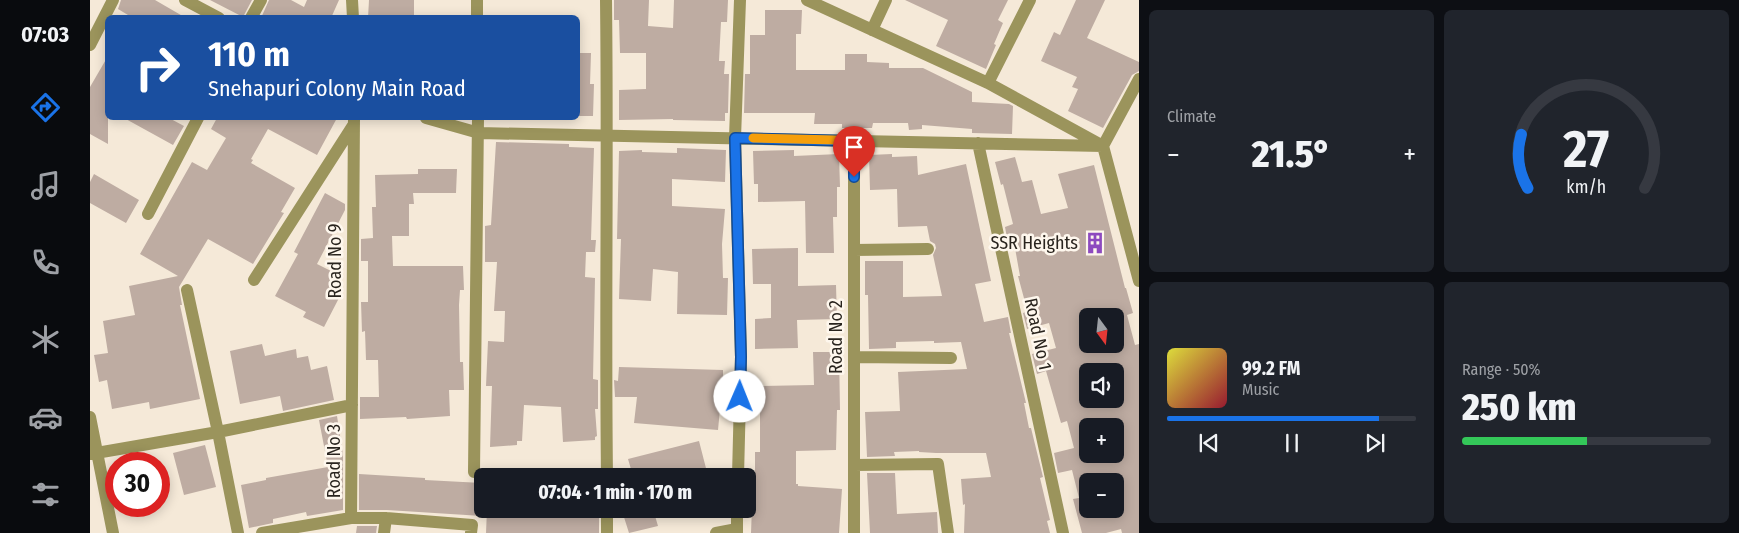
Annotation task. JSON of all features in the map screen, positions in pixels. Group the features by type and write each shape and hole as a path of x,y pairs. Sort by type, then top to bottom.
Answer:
{"street":[{"path":"105,15 113,0"},
{"path":"185,0 201,3 215,15"},
{"path":"253,15 261,0"},
{"path":"352,0 352,15"},
{"path":"477,0 477,15"},
{"path":"606,0 608,134 605,350 606,468"},
{"path":"738,468 741,357 735,138 740,0"},
{"path":"807,0 988,83 1103,146"},
{"path":"872,30 886,0"},
{"path":"988,83 1030,0"},
{"path":"90,45 105,16"},
{"path":"1139,79 1103,146 1139,281"},
{"path":"148,214 197,120"},
{"path":"433,120 479,133 608,134 1103,146"},
{"path":"474,468 478,120"},
{"path":"254,280 354,121"},
{"name":"Road No 9","path":"352,405 354,121"},
{"name":"Road No 2","path":"854,141 854,533"},
{"name":"Road No 1","path":"978,142 1064,533"},
{"path":"854,250 928,249"},
{"path":"187,290 238,533"},
{"path":"854,357 951,358"},
{"path":"94,454 218,432 352,405"},
{"name":"Road No 3","path":"352,405 352,518"},
{"path":"90,417 94,454 113,533"},
{"path":"854,465 938,464 948,533"},
{"path":"262,533 352,518 386,518 472,525 471,533"},
{"path":"384,533 386,518"},
{"path":"607,518 607,533"},
{"path":"716,533 737,531 737,518"}],"building":[{"path":"121,0 155,0 181,15 128,15 118,9"},
{"path":"210,0 252,0 244,15 239,15"},
{"path":"269,0 291,0 304,7 307,0 339,0 332,15 262,15"},
{"path":"369,0 414,0 414,15 368,15"},
{"path":"614,0 649,0 648,26 673,28 674,0 728,0 727,22 721,22 719,61 725,61 724,74 729,74 728,113 725,113 725,121 673,119 619,120 619,90 646,89 646,53 620,53 619,20 614,20"},
{"path":"905,0 1008,0 998,20 1003,23 986,69 936,46 948,20"},
{"path":"1076,0 1105,0 1087,38 1139,62 1139,71 1132,75 1103,128 1068,111 1078,89 1072,87 1077,77 1041,61 1054,32 1060,35"},
{"path":"765,10 802,10 801,34 796,34 796,70 845,70 845,54 867,54 867,62 889,63 889,68 923,68 972,92 972,102 1009,104 1013,106 1012,134 972,133 972,129 922,125 922,129 909,130 908,123 873,123 872,128 842,128 842,124 814,124 815,113 744,113 745,74 750,74 750,35 765,35"},
{"path":"580,53 591,53 590,84 594,84 593,116 580,116"},
{"path":"105,61 105,120 108,120 108,144 90,134 90,87"},
{"path":"128,120 173,120 184,126 173,145"},
{"path":"216,120 336,120 317,155 268,129 251,159 253,160 251,163 295,188 281,212 284,213 253,264 208,239 179,287 182,305 180,305 200,399 150,409 149,402 112,409 107,380 99,382 94,355 108,353 103,321 135,315 129,286 178,276 140,254 192,162 207,170 226,138 211,129"},
{"path":"496,142 569,144 569,147 594,148 591,240 596,240 595,252 586,252 585,277 595,278 593,379 598,380 598,409 595,409 597,436 595,440 563,442 561,407 524,405 522,441 517,441 517,445 490,447 492,386 486,386 488,341 504,342 505,311 494,311 497,262 485,262 485,226 491,225"},
{"path":"677,148 726,150 725,182 672,179 672,206 725,209 722,244 723,278 728,278 727,315 677,314 678,272 653,269 651,301 619,299 621,239 617,239 619,151 642,150 642,152 677,153"},
{"path":"794,150 794,156 839,154 840,187 837,187 837,217 833,217 834,253 806,253 805,201 758,202 758,184 754,184 753,151"},
{"path":"892,154 892,157 917,156 918,175 966,164 991,281 975,284 984,322 1008,317 1011,333 1009,333 1026,403 1024,403 1029,428 1031,428 1043,477 1040,478 1050,520 1047,521 1050,533 964,533 965,504 963,505 961,479 991,477 986,453 919,451 894,452 895,456 867,457 865,412 900,411 898,372 967,369 961,342 896,342 896,348 869,349 868,295 865,295 865,261 903,261 903,297 942,296 933,255 936,248 935,244 930,241 927,226 898,227 897,189 870,190 869,155"},
{"path":"1015,157 1022,182 1032,180 1041,214 1068,208 1058,174 1094,165 1133,313 1127,315 1135,345 1139,344 1139,533 1122,533 1121,529 1106,533 1082,533 1073,499 1079,498 1072,470 1058,473 1054,453 1074,448 1067,421 1061,423 1046,371 1037,374 1032,354 1056,348 1049,323 1027,329 1023,313 1026,312 1025,302 1018,276 1020,276 1013,237 1007,238 1005,227 1013,224 1003,184 1001,185 995,162"},
{"path":"418,169 457,169 456,193 413,193 414,204 409,204 409,236 392,236 393,266 463,266 464,290 460,290 459,305 460,362 463,362 464,390 449,390 450,416 407,419 406,417 360,419 360,397 379,397 378,360 366,360 365,331 362,332 361,302 368,302 368,261 361,261 361,239 373,238 372,207 376,207 375,175 418,174"},
{"path":"94,174 139,200 126,223 90,203 90,182"},
{"path":"325,193 345,204 345,210 317,264 339,275 330,293 339,298 324,327 303,317 306,312 275,296 298,254 294,252"},
{"path":"798,248 798,286 836,285 837,319 797,320 798,348 755,349 755,319 771,318 771,284 753,284 752,249"},
{"path":"262,344 265,356 296,349 297,358 308,356 311,370 327,366 334,400 283,411 280,396 240,404 230,351"},
{"path":"813,352 839,352 840,410 837,410 836,450 796,451 796,484 798,486 842,489 839,533 751,533 752,518 756,518 755,452 760,452 760,386 814,385"},
{"path":"619,367 723,370 723,398 721,398 718,430 634,423 637,397 615,397 614,380 618,381"},
{"path":"337,416 343,455 343,510 307,516 306,512 273,519 273,523 249,528 241,485 266,480 266,478 328,467 319,420"},
{"path":"699,441 706,468 631,468 628,459"},
{"path":"205,445 216,487 184,495 173,453"},
{"path":"867,473 895,473 897,514 937,512 938,533 870,533"},
{"path":"359,474 474,483 474,515 359,510"},
{"path":"487,518 599,518 599,533 486,533"},
{"path":"624,518 656,518 658,526 629,533"},
{"path":"357,526 377,526 376,533 356,533"}],"slow traffic":[{"path":"753,138 836,140"}],"place":[{"name":"SSR Heights","path":"1095,243"}],"route":[{"path":"740,397 741,357 735,138 854,141 854,177"}]}
